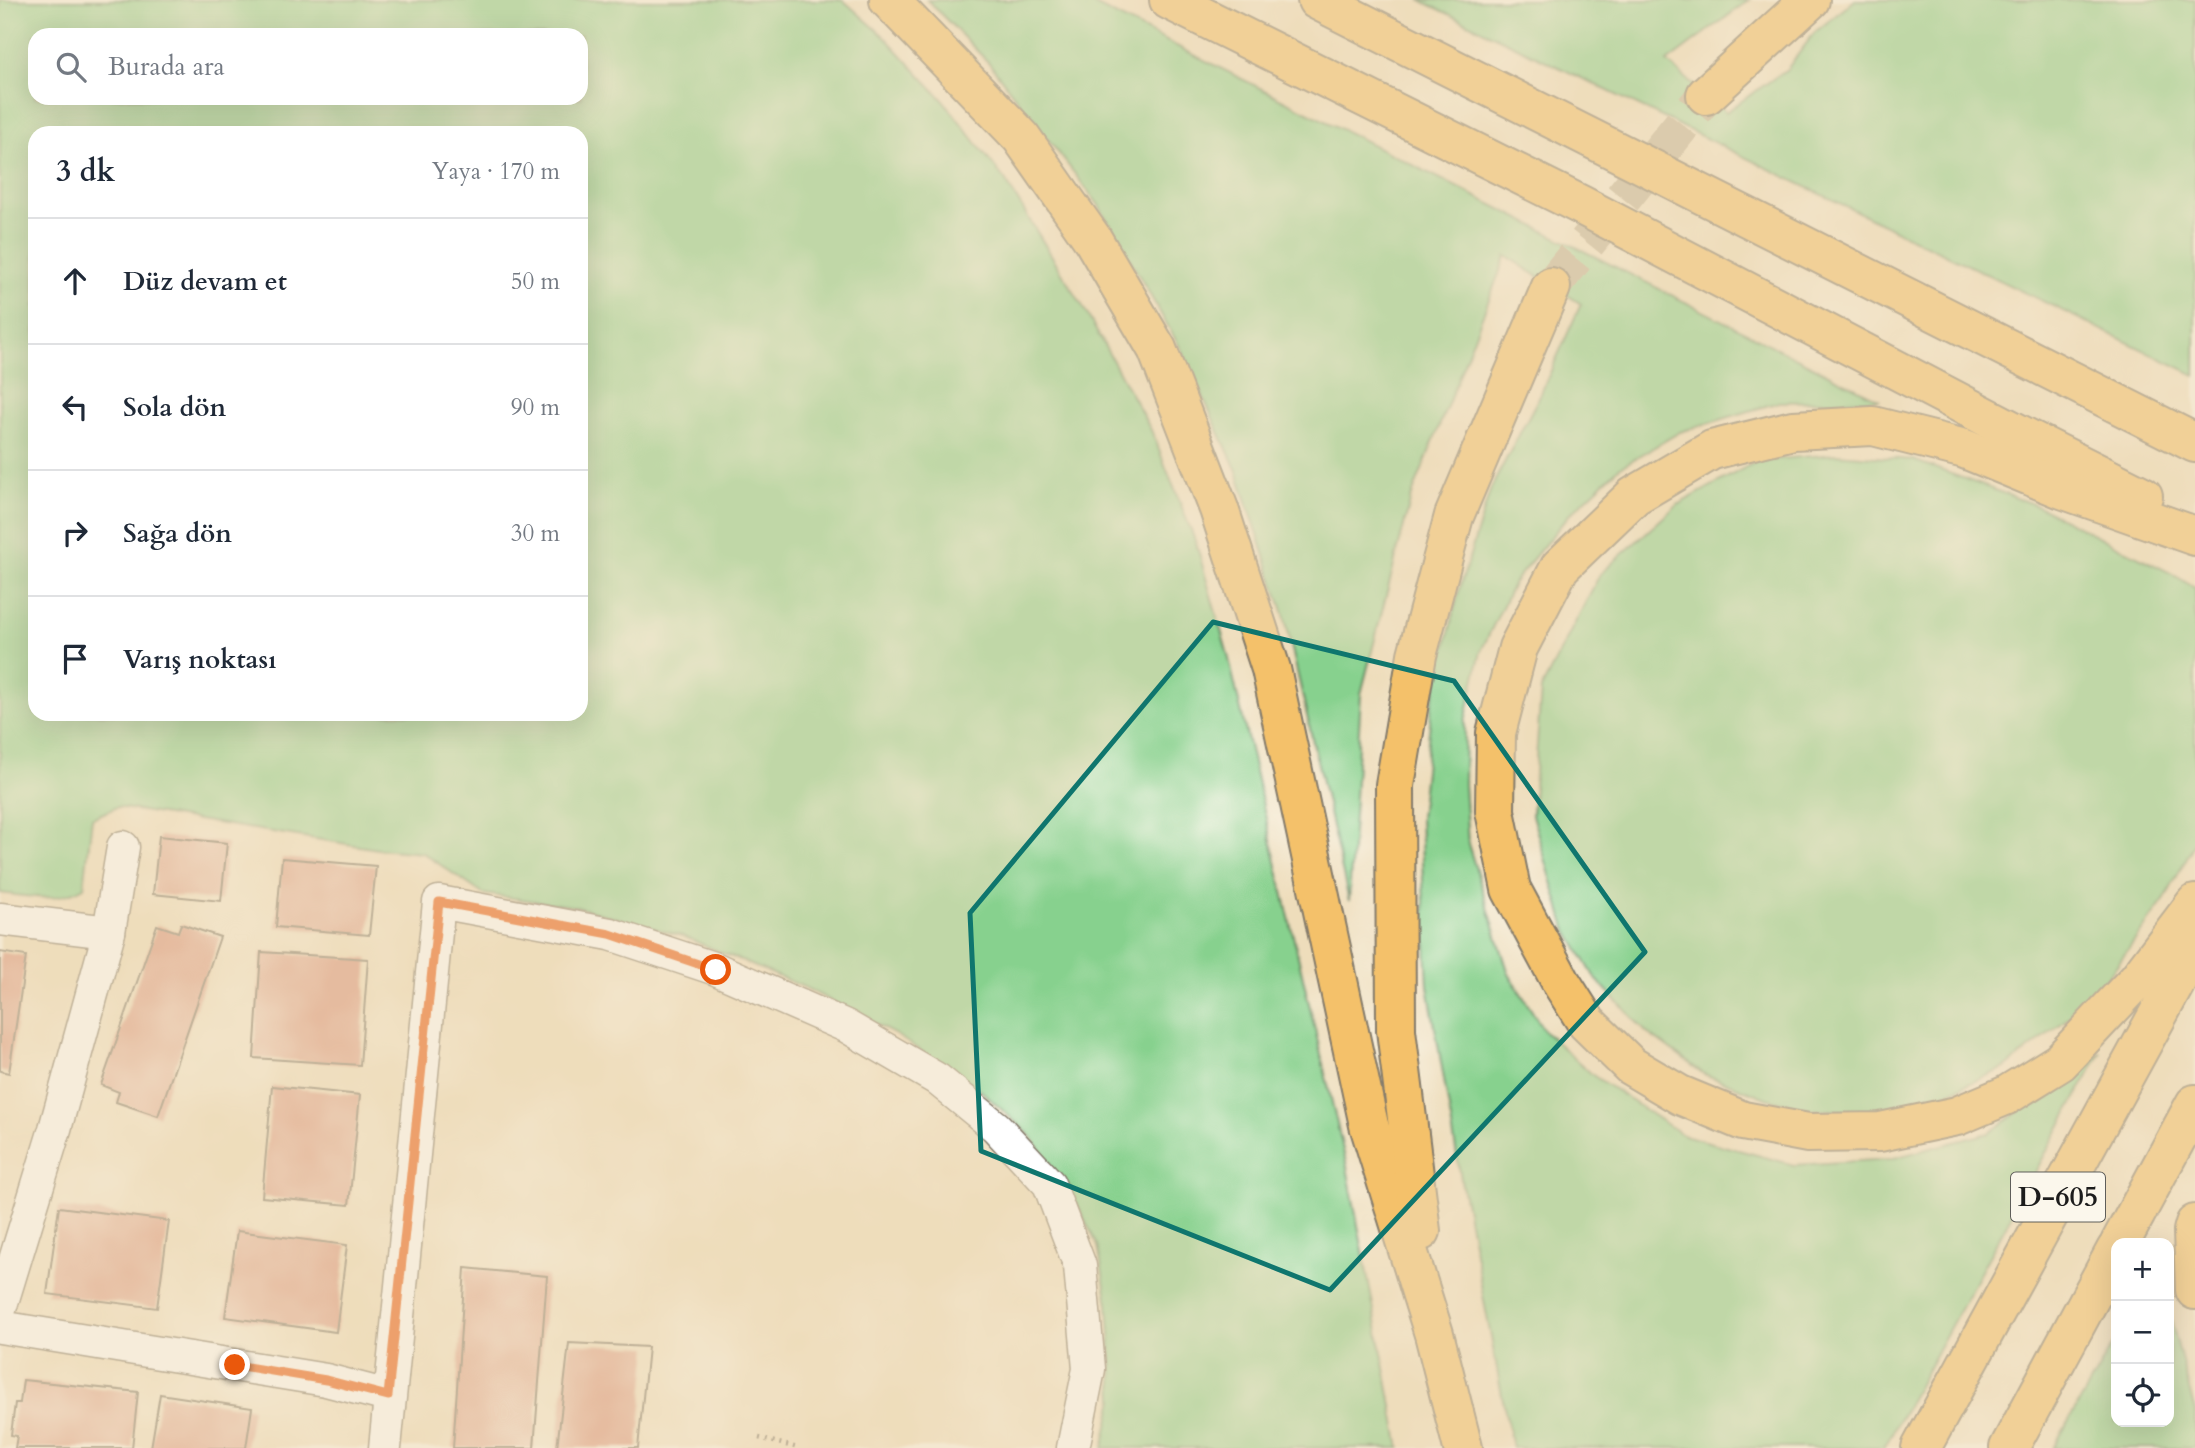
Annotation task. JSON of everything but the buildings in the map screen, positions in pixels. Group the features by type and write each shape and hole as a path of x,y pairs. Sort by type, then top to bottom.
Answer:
{"highway":[{"path":"888,0 1021,137 1093,240 1157,349 1219,509 1271,669 1369,1125 1434,1334 1463,1448"},
{"path":"1169,0 1581,205 2025,437 2195,522"},
{"path":"1317,0 2195,443"},
{"path":"1706,95 1810,0"},
{"path":"1434,1334 1395,1030 1395,785 1417,655 1454,516 1551,287"},
{"path":"2195,536 2062,489 1965,449 1873,426 1793,430 1712,450 1634,496 1560,567 1518,648 1496,733 1495,811 1511,888 1561,982 1587,1023 1631,1066 1680,1095 1743,1121 1808,1133 1880,1132 1957,1116 2007,1095 2060,1062 2138,978 2195,904"},
{"name":"D-605","path":"1921,1448 2195,947"},
{"name":"D-605","path":"2123,1238 2195,1104"},
{"path":"2195,1224 2195,1290"},
{"name":"D-605","path":"2009,1448 2111,1259"}],"street":[{"path":"0,1309 55,1129 109,932 123,847"},
{"path":"385,1448 388,1396 439,902 610,934 716,970 846,1026 937,1079 996,1126 1049,1184 1080,1266 1089,1369 1073,1448"},
{"path":"0,919 109,932"},
{"path":"0,1327 326,1380 388,1396"}],"path":[{"path":"760,1438 798,1448"}],"highlighted area":[{"path":"1213,622 1454,681 1645,952 1330,1290 981,1151 970,913"}],"green space":[{"path":"0,0 843,0 885,37 943,100 1005,180 1082,305 1151,430 1196,543 1228,655 1347,1167 1400,1448 1103,1448 1114,1399 1108,1304 1098,1246 1076,1203 1031,1136 978,1088 896,1035 806,988 682,936 577,907 483,894 423,853 378,849 117,807 92,818 84,887 54,897 0,893"},
{"path":"927,0 1085,0 1880,400 1779,402 1680,432 1619,468 1569,515 1514,582 1481,651 1465,721 1464,785 1468,844 1509,974 1545,1032 1594,1076 1683,1135 1794,1165 1890,1159 1989,1133 2101,1052 1884,1448 1512,1448 1462,1185 1428,986 1420,818 1432,703 1460,587 1491,488 1540,395 1581,304 1506,256 1411,498 1361,694 1349,901 1284,614 1237,471 1181,349 1098,204 989,63"},
{"path":"1420,0 1749,0 1667,62 1726,112 1787,69 1815,32 1855,0 2195,0 2195,375"},
{"path":"1836,454 1913,460 2038,506 2171,573 2195,588 2195,842 2165,899 2092,999 2005,1068 1934,1099 1860,1112 1809,1109 1766,1098 1704,1074 1646,1032 1595,978 1566,928 1532,815 1541,689 1600,574 1677,505 1757,461"},
{"path":"2174,1331 2195,1412 2195,1448 2053,1448 2111,1348 2111,1427 2174,1427"}],"tunnel":[{"path":"1551,287 1706,95"}],"route":[{"path":"235,1365 326,1380 388,1396 439,902 610,934 716,970"}]}
